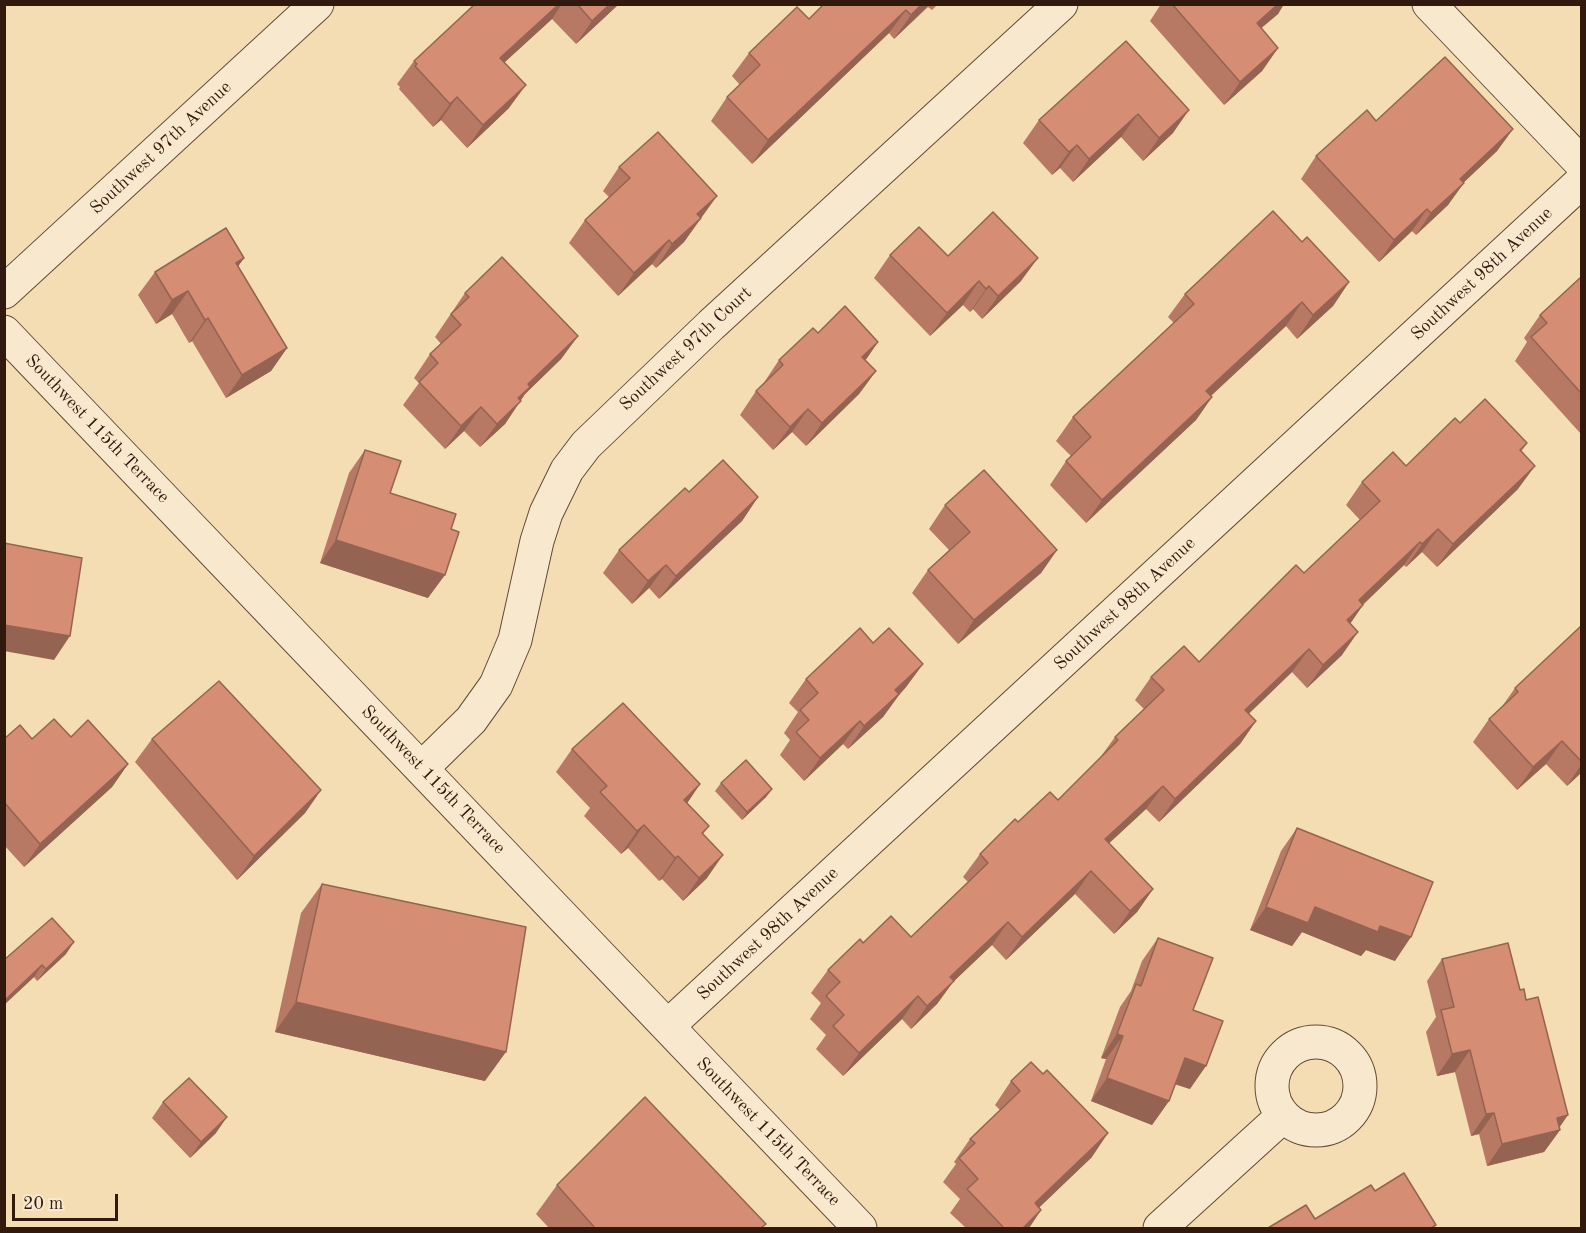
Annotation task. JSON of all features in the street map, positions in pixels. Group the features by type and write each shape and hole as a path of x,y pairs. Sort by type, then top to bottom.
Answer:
{"street":[{"name":"Southwest 97th Avenue","path":"4,292 317,4"},
{"name":"Southwest 97th Court","path":"422,768 471,720 496,685 515,640 537,541 546,513 567,470 586,445 711,325 1061,4"},
{"path":"1429,4 1581,164"},
{"name":"Southwest 98th Avenue","path":"668,1026 1581,181"},
{"name":"Southwest 115th Terrace","path":"4,333 860,1228"},
{"path":"1160,1228 1283,1116"}],"building":[{"path":"475,4 559,4 500,58 526,85 483,125 457,97 450,104 415,66 417,64 414,61"},
{"path":"577,4 610,4 592,21"},
{"path":"824,4 922,4 911,15 906,10 768,140 727,97 760,65 749,53 797,7 809,19"},
{"path":"1172,4 1278,4 1257,23 1278,48 1240,82"},
{"path":"1126,41 1189,110 1159,138 1138,114 1089,159 1077,145 1069,152 1039,120"},
{"path":"1445,57 1513,129 1460,179 1464,183 1431,213 1427,209 1394,240 1316,156 1367,110 1376,121"},
{"path":"658,132 717,196 697,214 701,218 672,244 669,240 634,273 585,220 630,178 619,167"},
{"path":"1273,211 1302,242 1307,237 1349,282 1313,315 1302,302 1206,391 1212,397 1102,500 1066,461 1091,437 1073,417 1194,304 1185,294"},
{"path":"993,212 1038,258 998,296 989,286 986,289 979,281 947,313 890,255 919,227 948,256"},
{"path":"226,228 244,258 236,263 287,348 242,375 208,318 205,320 188,291 172,300 155,272"},
{"path":"502,257 578,336 528,384 530,387 518,398 521,401 497,424 481,407 461,426 419,382 438,363 430,354 461,325 451,314 469,297 465,293"},
{"path":"1581,277 1581,393 1531,337 1547,323 1540,315"},
{"path":"845,306 878,342 862,357 876,371 822,423 808,409 790,427 756,391 783,365 779,360 813,328 818,333"},
{"path":"1485,399 1527,443 1520,450 1535,466 1453,544 1438,529 1422,544 1420,542 1359,600 1363,605 1347,620 1358,632 1323,665 1309,649 1245,710 1256,721 1175,799 1163,786 1105,839 1153,889 1130,911 1091,871 1022,937 1008,922 950,977 954,981 927,1006 918,996 859,1053 833,1026 844,1015 826,996 840,982 828,970 860,939 863,943 891,916 911,937 988,863 980,854 1015,819 1018,822 1050,792 1058,800 1118,740 1115,737 1164,690 1151,677 1184,646 1199,662 1296,565 1304,573 1380,501 1362,482 1393,452 1406,466 1455,418 1460,423"},
{"path":"365,450 401,461 390,493 456,514 451,529 459,532 445,575 336,540"},
{"path":"723,460 758,497 676,576 666,565 648,581 619,550 685,488 689,492"},
{"path":"984,470 1057,550 974,620 928,570 970,532 945,505"},
{"path":"4,543 82,558 70,636 4,625"},
{"path":"1581,626 1581,761 1562,741 1533,767 1489,719 1518,692 1515,688"},
{"path":"860,628 873,643 889,628 923,664 895,690 899,694 864,726 860,721 820,758 796,732 809,720 800,710 818,693 806,679"},
{"path":"219,681 321,790 254,856 152,739"},
{"path":"623,703 700,784 684,800 709,826 702,833 723,855 699,878 678,856 675,858 644,825 637,831 600,792 607,786 572,749"},
{"path":"54,719 71,737 88,720 128,764 40,844 4,802 4,739 20,725 32,739"},
{"path":"746,760 772,789 747,812 721,783"},
{"path":"1297,828 1433,882 1411,937 1380,926 1378,932 1315,907 1308,923 1266,907"},
{"path":"322,884 526,927 506,1052 296,1002"},
{"path":"52,918 74,942 46,969 42,965 4,1001 4,960"},
{"path":"1158,938 1213,958 1193,1010 1223,1021 1206,1066 1185,1058 1169,1101 1107,1078 1123,1036 1117,1034 1136,984 1141,986"},
{"path":"1508,943 1520,990 1524,989 1526,1000 1538,997 1568,1115 1557,1118 1560,1130 1502,1144 1494,1113 1486,1114 1470,1050 1452,1054 1441,1010 1454,1007 1442,959"},
{"path":"1031,1062 1043,1074 1047,1070 1108,1133 1035,1203 1041,1210 1023,1228 1004,1228 967,1189 978,1179 959,1158 975,1143 970,1139 1020,1091 1011,1081"},
{"path":"189,1078 227,1117 201,1142 163,1102"},
{"path":"645,1097 766,1224 761,1228 595,1228 557,1185"},
{"path":"1404,1173 1436,1225 1431,1228 1268,1228 1306,1205 1315,1219 1371,1185 1375,1191"}]}
